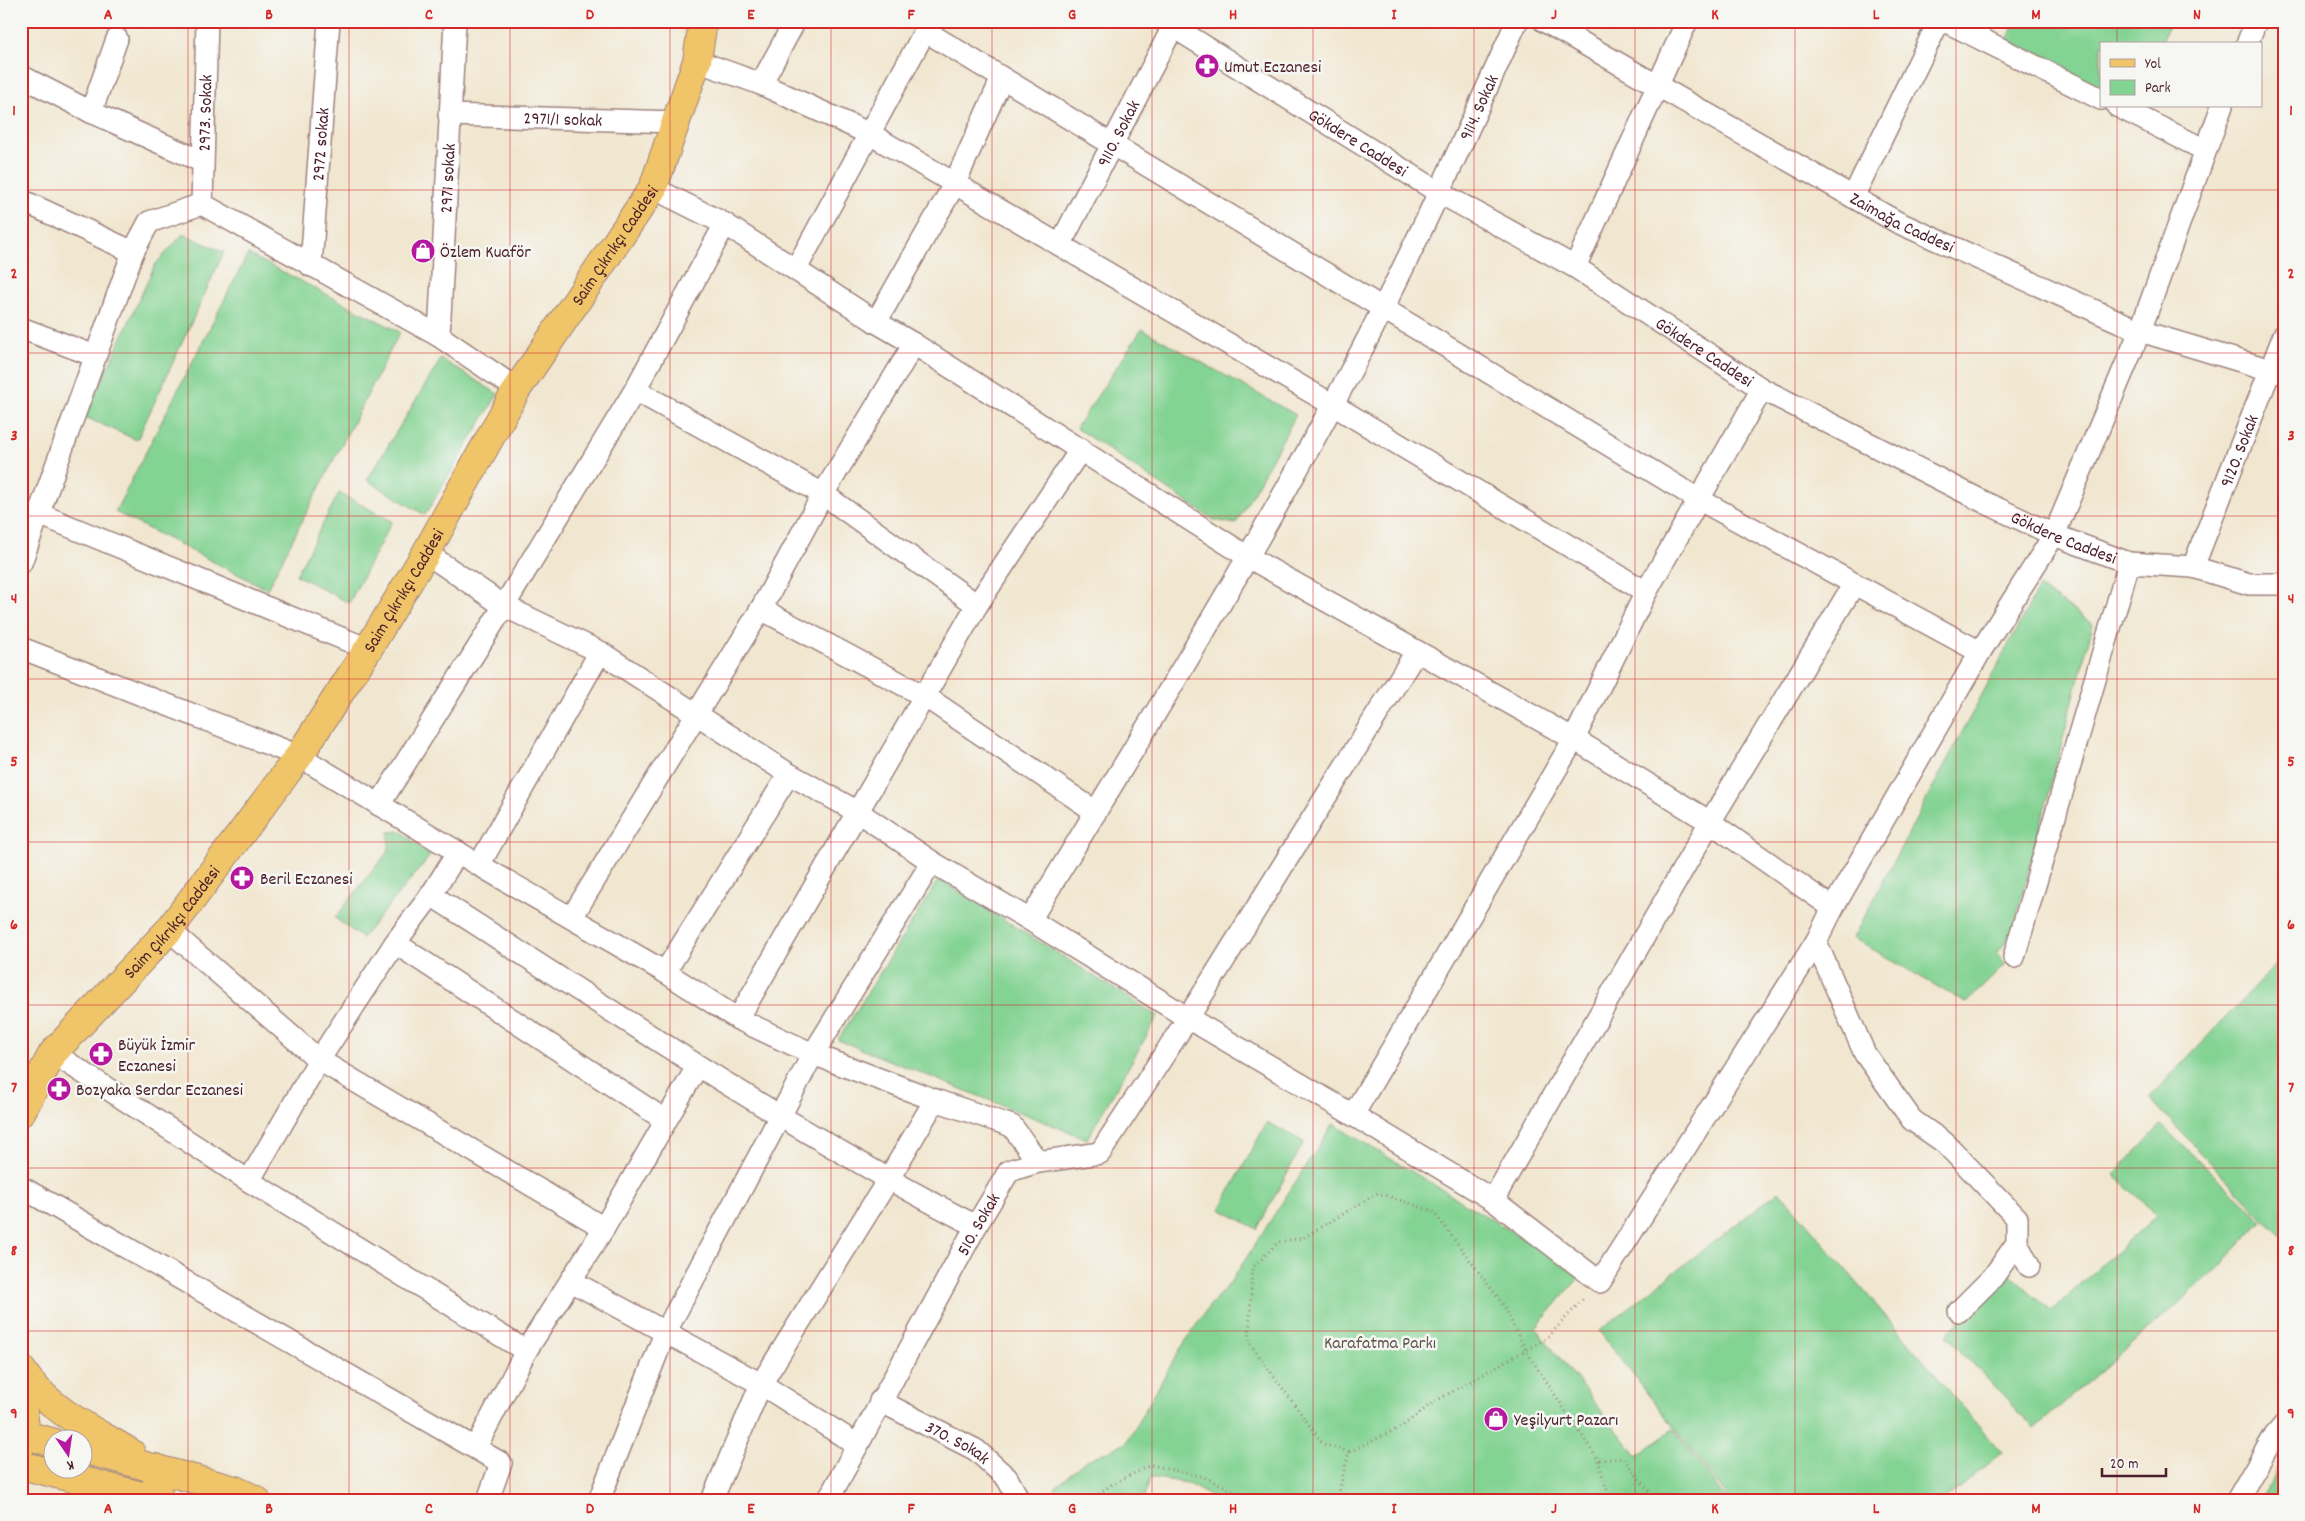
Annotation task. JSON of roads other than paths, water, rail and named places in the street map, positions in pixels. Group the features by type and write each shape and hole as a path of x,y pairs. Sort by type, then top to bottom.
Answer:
{"main road":[{"name":"Saim Çıkrıkçı Caddesi","path":"21,1112 53,1054 169,930 299,756 368,649 426,553 517,389 653,188 697,61 703,21"},
{"path":"21,1369 32,1386 58,1409 156,1468"},
{"path":"21,1396 23,1438 42,1441"},
{"path":"92,1452 235,1490 256,1500"},
{"path":"21,1465 141,1498 156,1468"}],"street":[{"name":"2973. Sokak","path":"202,204 207,21"},
{"name":"2972 sokak","path":"312,266 329,21"},
{"name":"2971 sokak","path":"439,336 455,21"},
{"path":"761,84 795,21"},
{"name":"9114. Sokak","path":"1030,920 1248,556 1333,404 1440,193 1517,21"},
{"name":"Zaimağa Caddesi","path":"1544,21 1897,222 2140,331 2277,372"},
{"path":"1575,267 1687,21"},
{"path":"1853,197 1939,21"},
{"path":"1945,21 2100,98"},
{"path":"2248,42 2256,21"},
{"name":"Gökdere Caddesi","path":"1171,23 1440,193 1575,267 1762,389 2054,535 2129,563 2193,567 2249,584 2284,584"},
{"name":"9110. Sokak","path":"1060,245 1171,23"},
{"path":"796,269 927,26 1002,78 1698,499 1980,652"},
{"path":"91,112 117,39"},
{"path":"697,61 761,84 870,134 954,185 1333,404 1646,592"},
{"path":"21,76 91,112 203,162"},
{"path":"876,322 954,185 1002,78"},
{"path":"2121,108 2205,150"},
{"path":"426,553 504,606 600,652 694,715 789,774 858,812 932,862 1492,1200 1600,1282 1816,942 1832,908 1980,652 2054,535 2140,331 2221,108"},
{"name":"2971/1 sokak","path":"449,115 676,122"},
{"path":"653,188 725,224 876,322 1081,449 1248,556 1574,739 1710,822 1832,908"},
{"path":"21,200 133,252"},
{"path":"21,563 133,252 149,222 202,204 439,336 517,389"},
{"path":"379,805 504,606 634,390 725,224"},
{"path":"21,328 95,356"},
{"name":"9120. Sokak","path":"2193,567 2277,372 2284,335"},
{"path":"572,917 694,715 761,609 823,494 914,344"},
{"path":"1353,1115 1574,739 1646,592 1762,389"},
{"path":"634,390 823,494 977,605"},
{"path":"738,1019 926,697 977,605 1081,449"},
{"path":"40,514 368,649"},
{"path":"2014,957 2129,563"},
{"path":"1492,1200 1710,822 1854,584"},
{"path":"761,609 926,697 1096,812"},
{"path":"21,648 299,756 479,865 665,972 738,1019 813,1054 935,1100 1012,1126 1038,1162"},
{"path":"479,865 600,652"},
{"name":"510. Sokak","path":"828,1500 856,1444 976,1226 1009,1171 1038,1162 1100,1152 1188,1018 1416,652"},
{"path":"665,972 789,774"},
{"path":"250,1181 320,1060 395,943 431,895 458,852"},
{"path":"599,1500 666,1333 813,1054 932,862"},
{"path":"431,895 697,1067 888,1180 976,1226"},
{"path":"169,930 320,1060 604,1228"},
{"path":"1816,942 1865,1054 1912,1120 1945,1143 2017,1218 2017,1243 2029,1266"},
{"path":"395,943 665,1120"},
{"path":"53,1054 250,1181 526,1351"},
{"path":"476,1447 526,1351 604,1228 697,1067"},
{"path":"712,1500 761,1384 888,1180 935,1100"},
{"path":"21,1187 501,1463 488,1500"},
{"path":"1959,1311 1993,1277 2017,1243"},
{"path":"571,1280 761,1384 856,1444"},
{"name":"370. Sokak","path":"880,1401 976,1450 1006,1478 1020,1500"},
{"path":"2237,1500 2273,1438 2284,1425"}],"place":[{"name":"Umut Eczanesi","path":"1207,66"},
{"name":"Özlem Kuaför","path":"423,251"},
{"name":"Beril Eczanesi","path":"242,878"},
{"name":"Büyük İzmir Eczanesi","path":"101,1054"},
{"name":"Bozyaka Serdar Eczanesi","path":"59,1089"},
{"name":"Yeşilyurt Pazarı","path":"1496,1419"}],"park label":[{"name":"Karafatma Parkı","path":"1380,1342"}]}
